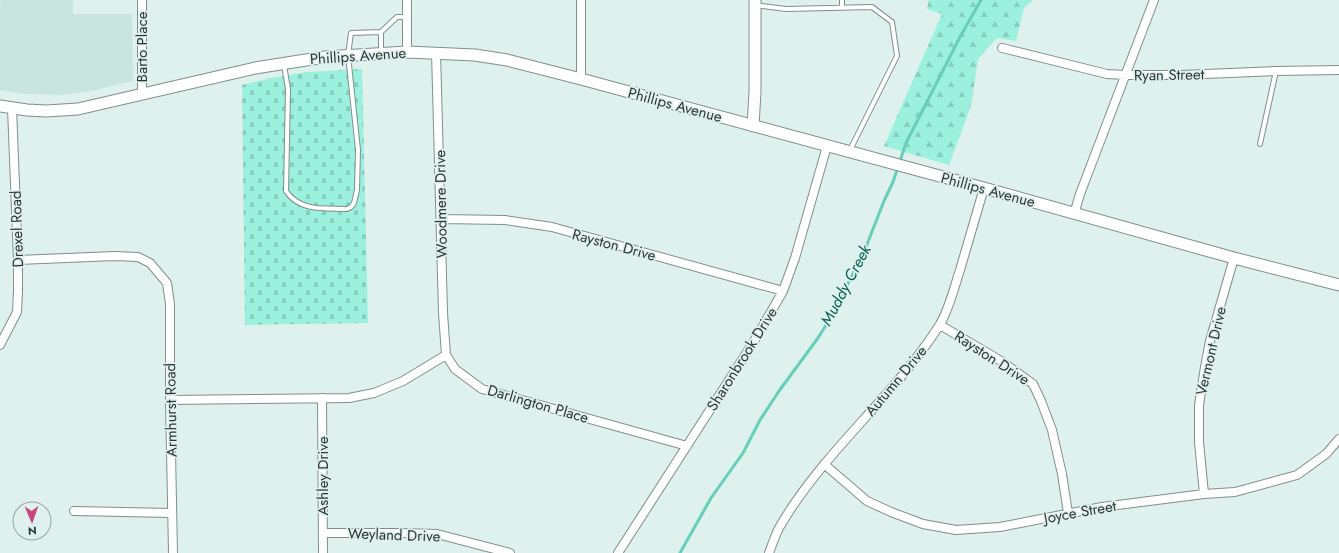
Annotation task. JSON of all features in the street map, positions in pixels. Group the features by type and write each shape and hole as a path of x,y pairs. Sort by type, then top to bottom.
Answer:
{"street":[{"name":"Barto Place","path":"142,0 142,95"},
{"path":"407,0 407,52"},
{"path":"580,0 581,79"},
{"path":"1074,214 1080,194 1154,0"},
{"path":"753,126 755,92 755,3"},
{"name":"Ryan Street","path":"1002,48 1108,74 1181,76 1276,71 1339,70"},
{"name":"Phillips Avenue","path":"0,106 46,111 78,109 255,68 348,55 436,52 494,58 581,79 984,188 1234,258 1339,285"},
{"name":"Woodmere Drive","path":"436,52 442,219 443,313 446,355"},
{"name":"Drexel Road","path":"0,345 17,312 18,260 12,108"},
{"name":"Sharonbrook Drive","path":"618,553 753,344 784,291 827,146"},
{"name":"Autumn Drive","path":"769,553 778,529 798,498 824,464 916,360 940,324 955,285 984,188"},
{"name":"Rayston Drive","path":"442,219 505,220 552,227 784,291"},
{"name":"Armhurst Road","path":"18,260 115,256 138,257 150,263 167,283 170,304 172,553"},
{"name":"Vermont Drive","path":"1204,494 1199,442 1199,405 1210,341 1234,258"},
{"name":"Rayston Drive","path":"940,324 1001,361 1033,384 1052,430 1062,474 1068,513"},
{"path":"170,400 349,398 374,393 403,381 446,355"},
{"name":"Darlington Place","path":"446,355 455,369 482,389 687,446"},
{"name":"Ashley Drive","path":"322,398 323,553"},
{"name":"Joyce Street","path":"824,464 868,501 891,512 923,524 956,530 1000,527 1102,507 1204,494 1235,492 1297,475 1326,454 1339,439"},
{"path":"74,511 172,513"},
{"name":"Weyland Drive","path":"323,533 437,534 510,553"}],"lane":[{"path":"842,0 842,8"},
{"path":"755,3 786,9 872,7 892,22 898,56 849,152"},
{"path":"284,63 288,89 286,191 290,197 306,206 347,209 354,203 357,190 358,150 348,55 351,33 381,32 397,17 407,17"},
{"path":"381,32 381,53"},
{"path":"1260,144 1276,71"}],"shaded area":[{"path":"1,0 73,0 73,14 132,14 133,81 91,91 62,95 23,94 0,90"}],"green space":[{"path":"929,0 1033,0 1024,8 1016,41 997,38 978,59 971,106 949,165 884,146 942,14 927,9"},
{"path":"362,69 368,323 245,325 242,85 307,72"}],"waterway":[{"name":"Muddy Creek","path":"680,553 711,498 743,453 760,420 779,391 818,338 831,317 864,252 893,182 906,143 960,37 981,0"}]}
